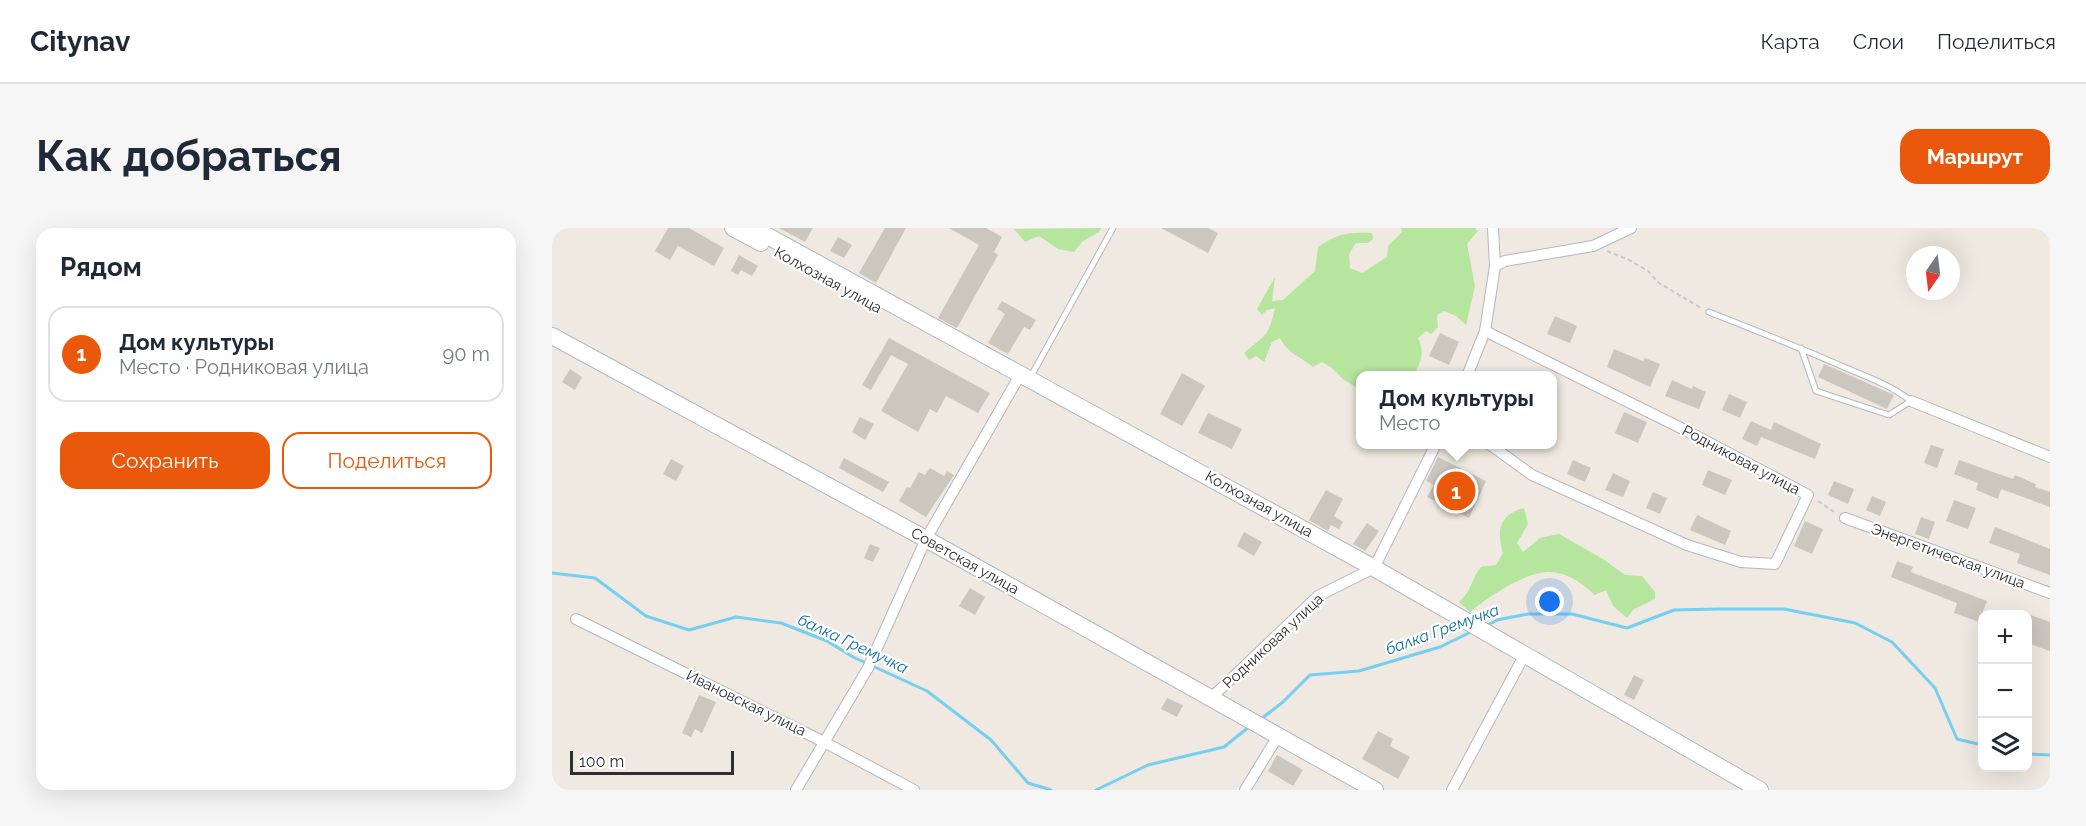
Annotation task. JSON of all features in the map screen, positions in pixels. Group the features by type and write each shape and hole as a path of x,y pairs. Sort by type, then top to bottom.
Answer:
{"street":[{"name":"Колхозная улица","path":"733,228 1138,437 1371,569 1472,623 1760,790"},
{"name":"Колхозная улица","path":"753,228 1022,379"},
{"path":"1469,371 1485,331 1495,266 1493,228"},
{"path":"1495,266 1505,261 1593,246 1631,228"},
{"name":"Родниковая улица","path":"1485,331 1687,431 1808,495 1775,564 1741,562 1687,545 1532,475 1496,449"},
{"name":"Советская улица","path":"552,336 926,539 1375,790"},
{"path":"796,790 868,668 926,539 1022,379"},
{"path":"1911,401 2050,457"},
{"path":"1371,569 1433,449"},
{"name":"Энергетическая улица","path":"1845,518 2050,593"},
{"name":"Родниковая улица","path":"1211,698 1318,596 1371,569"},
{"name":"Ивановская улица","path":"576,620 824,742 914,790"},
{"path":"1452,790 1525,654"},
{"path":"1245,790 1271,732"}],"lane":[{"path":"1022,379 1113,228"},
{"path":"1709,312 1801,348 1899,392 1911,401 1889,415 1816,391 1801,348"}],"path":[{"path":"1593,246 1627,258 1648,271 1659,283 1709,312"},
{"path":"1808,495 1845,518"}],"green space":[{"path":"1101,228 1099,232 1083,241 1074,252 1058,249 1039,236 1025,242 1014,229"},
{"path":"1401,228 1475,228 1478,231 1467,244 1475,286 1466,325 1456,316 1444,311 1437,315 1438,327 1431,334 1426,331 1418,338 1421,357 1416,371 1356,371 1356,387 1322,362 1313,367 1291,351 1280,338 1272,342 1264,362 1256,356 1249,360 1244,353 1265,335 1270,325 1275,308 1267,310 1262,315 1257,309 1275,277 1272,301 1283,300 1315,271 1318,247 1344,234 1372,233 1373,239 1368,243 1356,243 1349,254 1350,268 1362,273 1387,257 1388,246 1402,232"},
{"path":"1524,508 1528,524 1517,543 1523,552 1540,538 1559,534 1603,559 1625,575 1642,576 1655,592 1655,599 1634,609 1627,618 1613,606 1606,590 1595,595 1568,576 1549,572 1539,573 1518,581 1470,612 1459,602 1467,593 1481,567 1496,565 1503,553 1500,537 1502,524 1510,514"}],"building":[{"path":"668,228 689,228 724,248 714,266 678,246 670,260 655,251"},
{"path":"779,228 813,228 805,242"},
{"path":"885,228 906,228 876,283 859,273"},
{"path":"949,228 986,228 1002,237 994,252 998,255 957,328 938,318 979,245"},
{"path":"1161,228 1208,228 1218,233 1208,253"},
{"path":"838,237 852,245 844,258 830,251"},
{"path":"739,255 758,266 752,276 741,270 738,275 731,271"},
{"path":"1002,301 1036,320 1030,330 1024,327 1008,354 988,343 1005,314 997,309"},
{"path":"1555,316 1577,326 1570,343 1547,334"},
{"path":"1440,333 1459,342 1449,365 1429,356"},
{"path":"889,338 990,393 978,413 946,396 937,413 930,409 918,432 881,411 908,364 891,355 871,390 862,385"},
{"path":"1614,349 1643,361 1645,358 1660,364 1650,387 1607,367"},
{"path":"1824,364 1894,395 1887,409 1818,377"},
{"path":"570,369 582,377 575,390 562,382"},
{"path":"1182,373 1205,386 1182,426 1160,414"},
{"path":"1672,380 1692,389 1693,386 1706,392 1699,409 1665,396"},
{"path":"1729,394 1747,402 1740,418 1722,410"},
{"path":"1624,412 1647,422 1638,443 1615,433"},
{"path":"1208,413 1242,429 1232,449 1198,433"},
{"path":"860,417 874,424 865,440 852,432"},
{"path":"1751,421 1771,430 1774,422 1821,444 1815,459 1761,437 1757,446 1742,439"},
{"path":"1931,445 1944,449 1937,468 1924,463"},
{"path":"1438,457 1486,481 1469,518 1427,497 1434,485 1426,481"},
{"path":"844,458 889,482 883,492 839,468"},
{"path":"671,459 684,466 676,481 663,474"},
{"path":"1573,460 1591,468 1585,482 1567,474"},
{"path":"1959,460 2013,479 2015,475 2036,484 2035,487 2050,492 2050,507 2001,489 1998,499 1976,490 1978,483 1954,474"},
{"path":"930,468 944,476 947,471 954,475 926,517 899,501 919,472 925,475"},
{"path":"1708,470 1732,480 1725,495 1702,485"},
{"path":"1613,473 1630,481 1623,497 1605,490"},
{"path":"1834,481 1854,489 1848,504 1828,495"},
{"path":"1326,490 1343,499 1334,516 1343,522 1339,529 1331,525 1328,531 1309,520"},
{"path":"1653,492 1667,498 1660,514 1646,508"},
{"path":"1872,496 1886,502 1880,516 1866,510"},
{"path":"1954,500 1976,508 1968,529 1946,521"},
{"path":"1697,515 1731,531 1725,545 1690,530"},
{"path":"1921,517 1935,522 1929,539 1915,534"},
{"path":"1805,521 1823,529 1812,554 1794,546"},
{"path":"1367,523 1379,531 1365,551 1353,544"},
{"path":"1995,527 2050,549 2050,575 2017,563 2020,554 1989,543"},
{"path":"1244,532 1262,542 1254,556 1237,546"},
{"path":"870,544 880,548 873,562 864,558"},
{"path":"1897,561 1913,567 1911,572 1987,601 1984,610 1978,610 1978,622 1954,613 1957,603 1891,577"},
{"path":"970,588 985,597 975,615 959,606"},
{"path":"2032,615 2050,622 2050,651 2032,644"},
{"path":"1634,675 1644,680 1634,700 1624,695"},
{"path":"699,695 716,702 702,733 695,729 691,737 682,733"},
{"path":"1167,698 1183,705 1177,717 1161,709"},
{"path":"1378,731 1393,739 1390,746 1410,757 1398,779 1362,759"},
{"path":"1277,755 1303,770 1293,786 1268,771"}],"waterway":[{"name":"балка Гремучка","path":"552,573 595,578 646,616 689,630 736,617 781,623 827,641 853,657 927,691 991,740 1028,783 1051,790"},
{"name":"балка Гремучка","path":"1488,625 1497,620 1528,614 1572,614 1627,628 1674,610 1718,609 1784,609 1855,623 1892,642 1935,688 1957,739 1978,744"},
{"name":"балка Гремучка","path":"1261,719 1283,702 1310,675 1359,671 1440,647 1473,631"},
{"name":"балка Гремучка","path":"1096,790 1148,765 1224,747 1250,726"},
{"name":"балка Гремучка","path":"2032,754 2050,755"}],"place":[{"name":"Дом культуры","path":"1456,491"}]}
